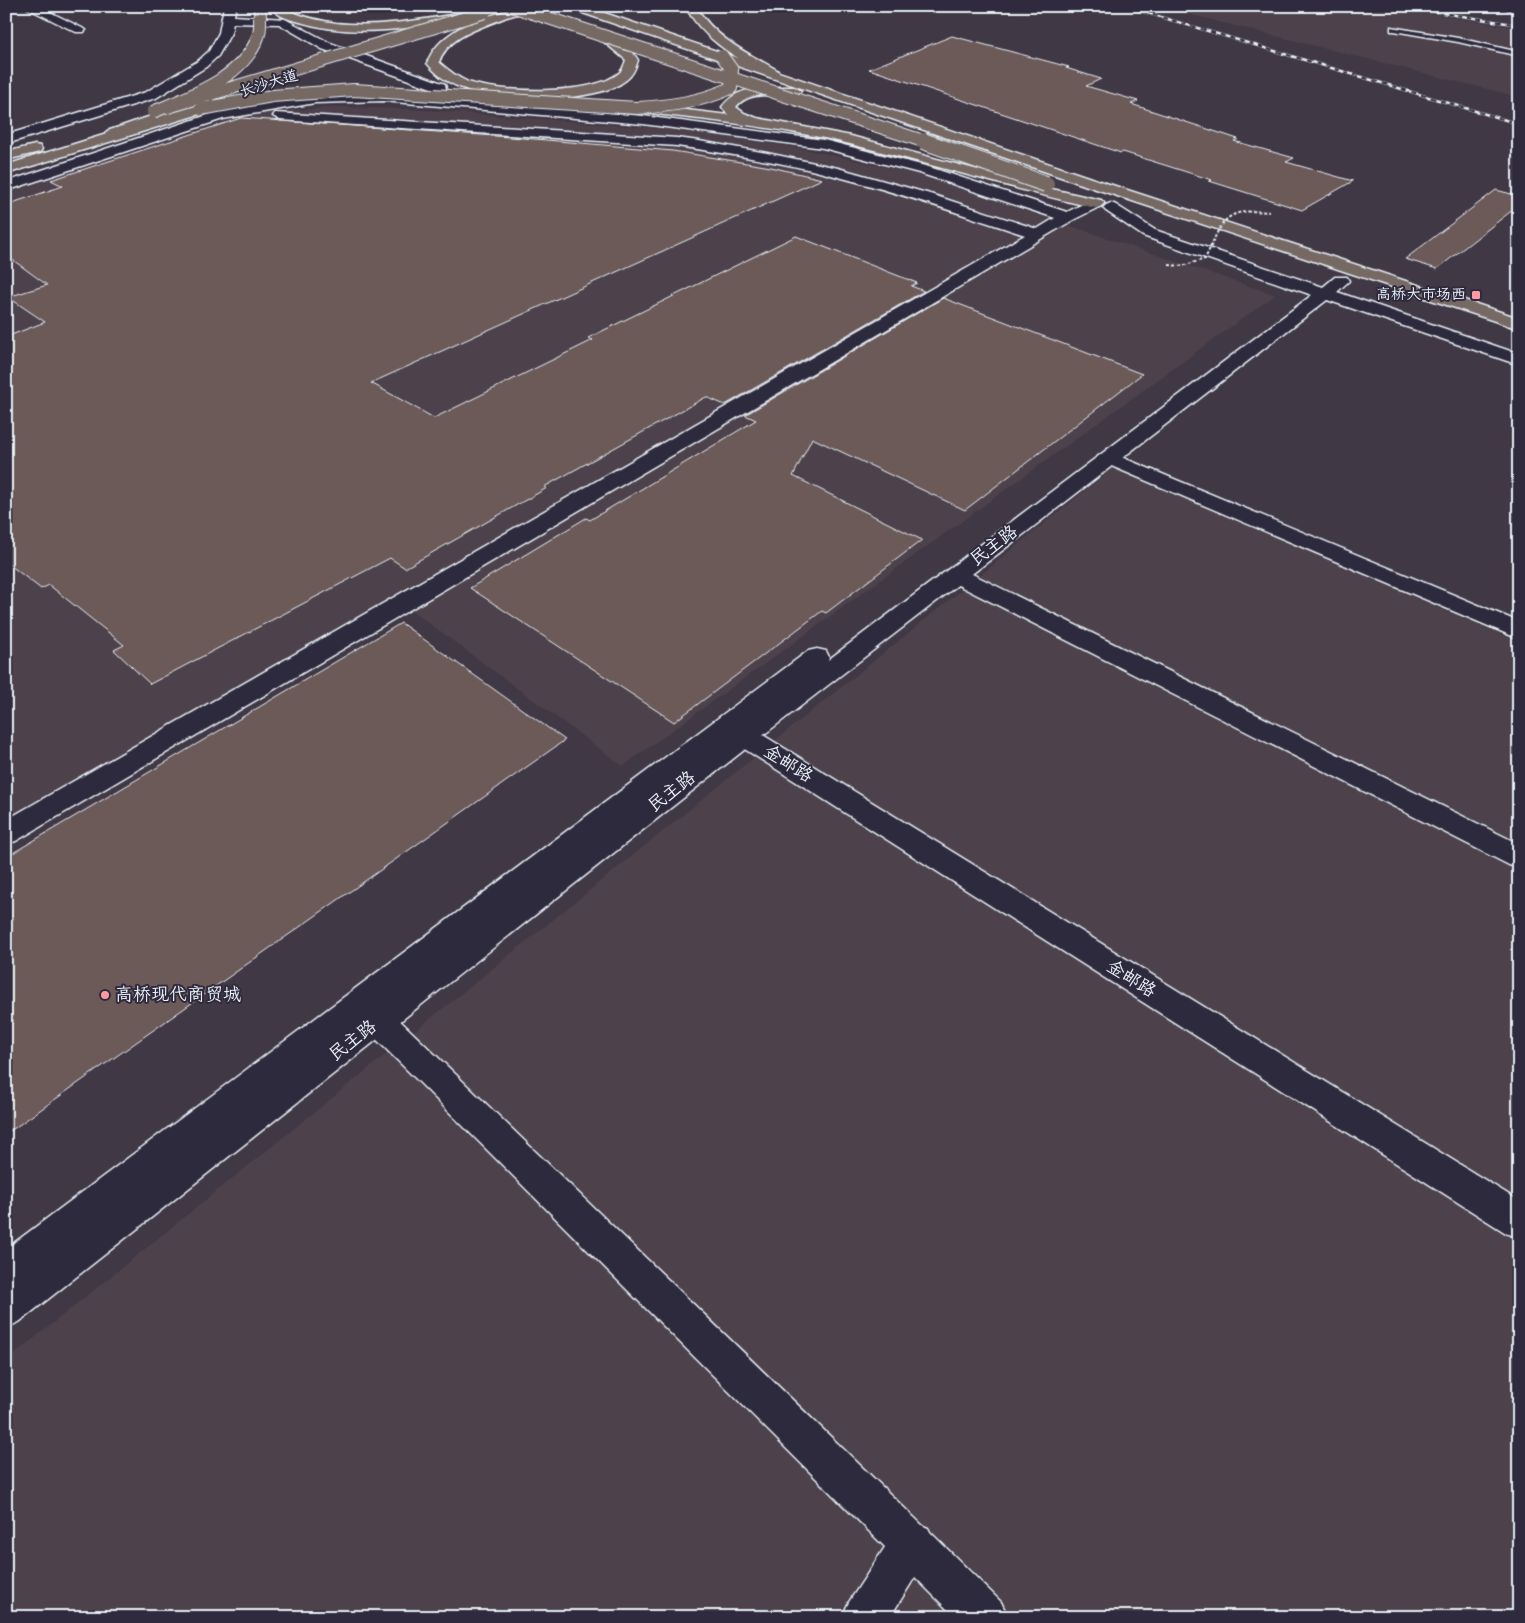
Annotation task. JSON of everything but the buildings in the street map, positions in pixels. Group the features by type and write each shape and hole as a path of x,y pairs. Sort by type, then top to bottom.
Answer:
{"main road":[{"path":"153,112 210,86 244,60 258,37 260,6"},
{"path":"276,6 287,14 305,21 332,26 357,27 416,23 503,11"},
{"path":"512,6 924,142 1039,186"},
{"name":"长沙大道","path":"198,107 503,11 534,6"},
{"path":"572,6 1098,185 1519,324"},
{"path":"690,6 696,20 715,39 773,73"},
{"path":"503,11 443,45 434,54 433,63 439,71 468,85 497,92 547,94 600,87 619,79 629,69 632,60 627,52 604,36"},
{"path":"6,157 485,12"},
{"path":"637,108 694,103 731,88 734,73 730,64 722,56"},
{"path":"6,170 74,151 198,107 272,96 354,90 637,108 758,122 851,140 1039,186 1104,205 1323,287 1519,340"},
{"path":"758,122 732,112 729,107 731,103 736,98 750,94 788,91 807,92 846,99"}],"street":[{"path":"28,6 80,30"},
{"path":"6,140 151,95 202,64 214,53 225,33 229,12 281,21 326,46 440,87 442,102"},
{"path":"6,175 74,151 177,121 315,99 382,97 692,126 824,144 924,170 1068,218"},
{"path":"235,112 676,142 739,151 855,176 933,199 1040,235"},
{"path":"6,187 220,115"},
{"path":"676,142 692,126"},
{"path":"6,832 1068,218 1104,205 1149,233 1323,287 1519,360"},
{"name":"民主路","path":"6,1309 744,736 1109,458 1323,287"},
{"name":"民主路","path":"6,1272 1323,287"},
{"path":"1109,458 1519,630"},
{"path":"956,575 1519,857"},
{"name":"金邮路","path":"744,736 1519,1221"},
{"path":"379,1021 913,1543 986,1617"},
{"path":"864,1617 913,1543"}],"lane":[{"path":"1394,29 1458,40 1519,54"}],"path":[{"path":"1169,265 1182,266 1204,259 1218,229 1229,214 1245,210 1269,212"}],"shaded area":[{"path":"1166,6 1381,6 1519,28 1519,97 1184,13"},
{"path":"346,107 425,110 668,129 799,148 920,175 1275,295 623,766 411,610 6,847 6,192 237,118 271,111"},
{"path":"1113,468 1519,642 1519,1617 6,1617 6,1361"}],"railway":[{"path":"1124,6 1519,124"},
{"path":"1398,6 1519,25"},
{"path":"1491,6 1519,12"}],"place":[{"name":"高桥大市场西","path":"1476,295"},
{"name":"高桥现代商贸城","path":"105,995"}]}
